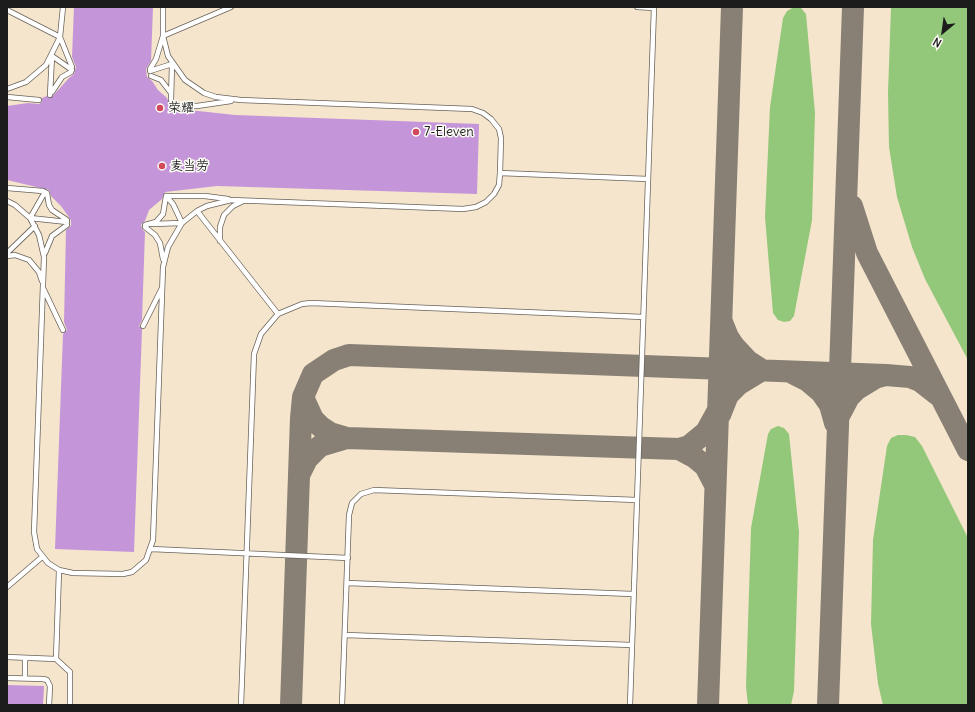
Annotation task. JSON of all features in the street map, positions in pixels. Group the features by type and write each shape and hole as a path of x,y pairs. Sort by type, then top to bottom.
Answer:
{"lane":[{"path":"7,89 26,82 39,73 52,56 60,37 63,7"},
{"path":"163,268 168,248 182,223 197,210 219,202 243,201 462,209 476,207 490,198 499,185 501,138 499,129 492,119 483,113 472,109 240,100 216,97 204,93 185,80 172,64 165,48 163,36 164,7"},
{"path":"150,72 163,36 231,7"},
{"path":"630,705 654,7 637,7"},
{"path":"7,10 60,37 72,70"},
{"path":"52,56 72,70"},
{"path":"52,56 51,94 58,80 72,70"},
{"path":"150,72 172,64"},
{"path":"171,100 172,64"},
{"path":"150,72 161,80 172,94"},
{"path":"7,97 39,100"},
{"path":"181,105 197,106 240,100"},
{"path":"500,173 648,179"},
{"path":"7,188 45,192"},
{"path":"30,218 45,192"},
{"path":"45,192 52,210 67,222"},
{"path":"166,196 205,196 243,201"},
{"path":"166,196 173,204 182,223"},
{"path":"7,201 15,205 30,218 35,226 44,257 34,532 37,549 42,557 59,570 80,573 123,574 132,572 146,560 151,549 154,529 163,268 160,243 155,235 145,226 163,214 166,196"},
{"path":"221,243 220,227 224,215 233,206 243,201"},
{"path":"197,210 221,243 278,314"},
{"path":"30,218 67,222"},
{"path":"44,257 52,236 67,222"},
{"path":"150,224 182,223"},
{"path":"7,253 35,226"},
{"path":"7,256 15,255 29,260 39,272 63,330"},
{"path":"143,326 162,286"},
{"path":"241,705 254,354 261,334 278,314 302,304 311,303 643,317"},
{"path":"342,705 350,509 355,499 366,491 382,490 637,500"},
{"path":"151,549 348,558"},
{"path":"7,588 42,557"},
{"path":"56,659 59,570"},
{"path":"347,583 634,594"},
{"path":"345,635 632,645"},
{"path":"7,657 56,659 70,672 70,705"},
{"path":"25,658 25,678"},
{"path":"7,678 47,680 50,686 49,705"}],"green space":[{"path":"794,7 801,8 806,14 815,113 812,220 794,316 790,321 784,322 778,320 773,313 765,217 770,107 783,18 787,11"},
{"path":"891,7 968,7 968,360 925,279 912,247 897,197 889,147 888,93"},
{"path":"778,426 784,428 789,434 799,532 794,691 791,705 748,705 746,687 751,528 768,434 771,429"},
{"path":"898,435 915,437 922,446 968,538 968,705 883,705 878,684 871,624 873,540 887,446 891,438"}],"building":[{"path":"74,7 153,7 151,61 146,69 147,77 167,98 169,103 178,103 180,109 235,115 479,124 477,194 217,186 165,192 162,199 149,210 145,221 141,224 142,229 145,232 142,320 139,326 142,329 134,552 55,549 63,334 67,330 64,322 66,230 71,226 71,220 61,206 51,196 49,190 7,180 7,106 28,103 39,104 42,102 42,98 47,96 51,98 74,74 76,67 72,57"},
{"path":"7,685 44,686 43,705 7,705"}],"taxiway":[{"path":"708,705 732,7"},
{"path":"828,705 853,7"},
{"path":"852,206 867,253 968,450"},
{"path":"722,322 728,337 734,346 748,361 762,370"},
{"path":"291,705 303,397 313,374 334,360 349,355 886,375"},
{"path":"720,415 728,395 739,384 762,370"},
{"path":"792,373 808,381 821,392 830,405 835,423"},
{"path":"839,416 849,397 857,389 875,378 886,375 910,377 920,381 938,395"},
{"path":"303,397 313,419 321,427 330,433 347,438"},
{"path":"299,475 307,459 320,446 347,438 679,449 689,446 706,432 717,412"},
{"path":"679,449 694,457 705,466 715,485"}],"place":[{"name":"荣耀","path":"160,108"},
{"name":"7-Eleven","path":"416,132"},
{"name":"麦当劳","path":"162,166"}]}
